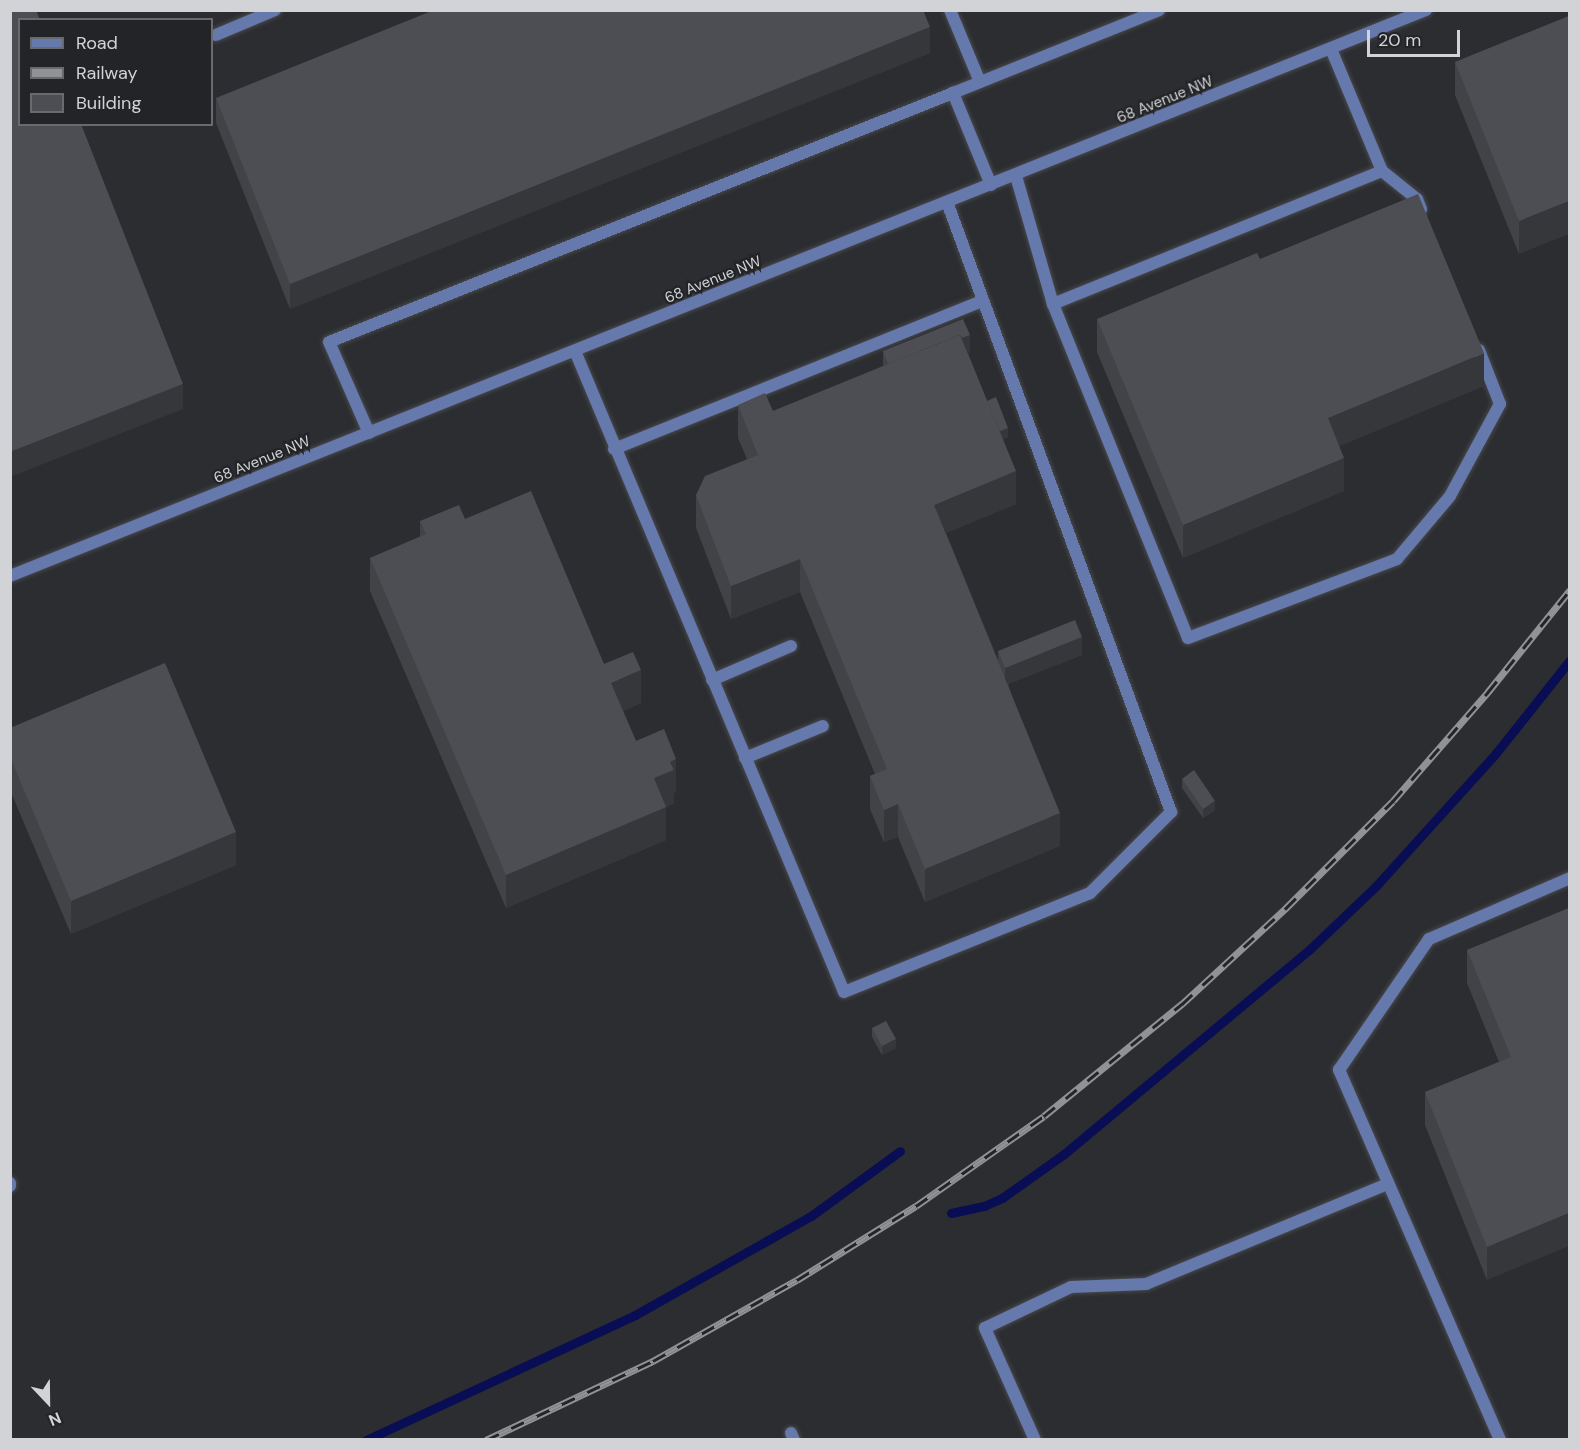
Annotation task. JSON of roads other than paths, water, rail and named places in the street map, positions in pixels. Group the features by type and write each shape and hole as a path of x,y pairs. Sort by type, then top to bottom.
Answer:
{"street":[{"path":"216,35 275,10"},
{"path":"950,10 980,82"},
{"path":"369,433 329,342 1159,10"},
{"name":"68 Avenue NW","path":"10,576 1016,176 1426,10"},
{"path":"1331,49 1382,171 1417,198 1426,220"},
{"path":"952,93 991,185"},
{"path":"1053,304 1382,171"},
{"path":"1016,176 1053,304 1188,638 1397,559 1450,496 1500,404 1474,339"},
{"path":"576,351 614,448 844,992 1090,894 1171,812 946,202"},
{"path":"614,448 982,301"},
{"path":"712,680 791,646"},
{"path":"745,758 823,726"},
{"path":"1500,1440 1339,1070 1429,939 1569,878"},
{"path":"1035,1440 985,1328 1071,1287 1146,1284 1388,1184"}],"waterway":[{"path":"951,1213 984,1206 1002,1198 1064,1154 1310,949 1376,886 1496,753 1570,660"},
{"path":"366,1440 635,1315 811,1216 900,1151"}],"railway":[{"path":"486,1440 653,1361 797,1280 916,1206 1044,1116 1182,1004 1286,908 1393,801 1488,692 1570,590"}]}
